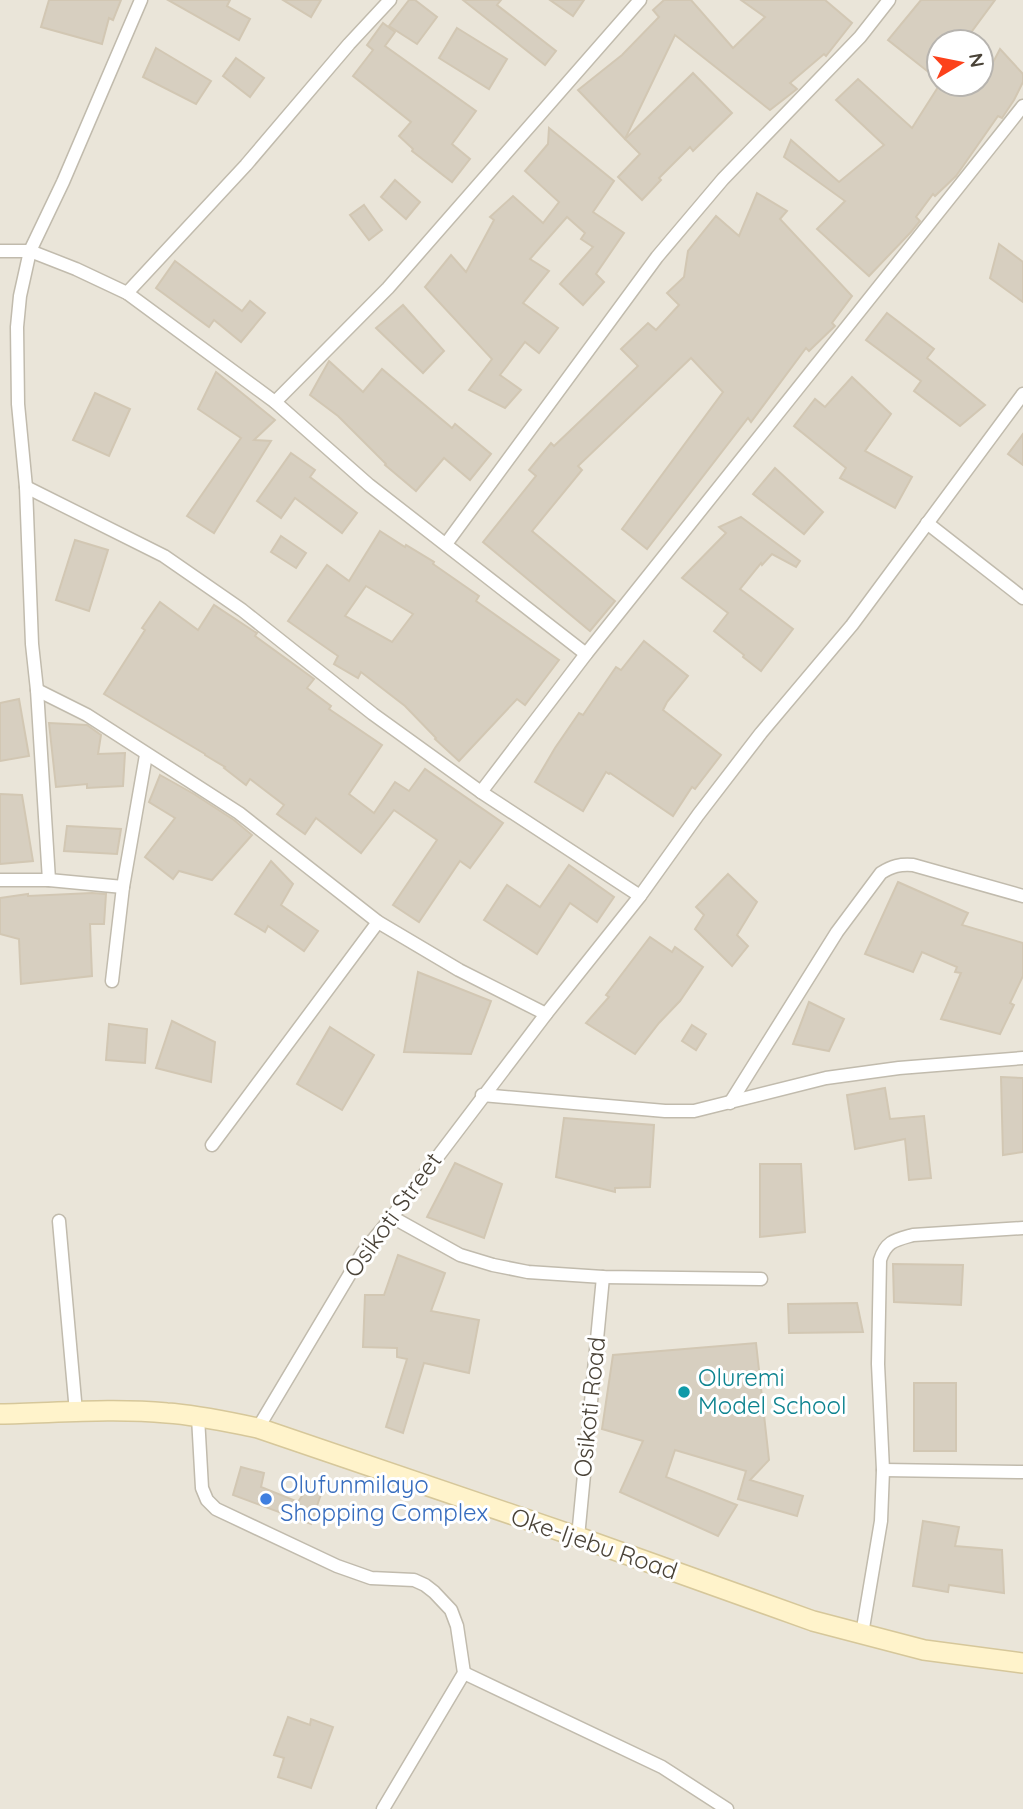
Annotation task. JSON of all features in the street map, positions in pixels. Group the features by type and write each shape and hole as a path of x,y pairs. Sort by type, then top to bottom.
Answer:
{"main road":[{"name":"Oke-Ijebu Road","path":"0,1414 118,1411 168,1413 258,1428 578,1537 813,1621 924,1650 1023,1664"}],"street":[{"path":"49,880 32,644 16,327 30,251 63,183 141,0"},
{"path":"127,293 246,165 390,0"},
{"path":"275,402 388,288 640,0"},
{"path":"446,544 657,257 723,179 860,37 889,0"},
{"path":"481,792 586,654 1022,109"},
{"path":"0,251 30,251 127,293 275,402 369,485 586,654"},
{"name":"Osikoti Street","path":"258,1428 363,1252 545,1014 640,896 761,733 852,625 1023,394"},
{"path":"26,487 164,556 242,610 373,714 481,792 640,896"},
{"path":"927,523 1023,598"},
{"path":"37,690 87,715 239,813 378,922 459,971 545,1014"},
{"path":"112,981 123,887 146,755"},
{"path":"730,1103 837,932 881,873 889,867 913,865 1023,896"},
{"path":"0,880 49,880 123,887"},
{"path":"212,1144 378,922"},
{"path":"482,1095 665,1111 694,1111 826,1078 899,1068 1023,1058"},
{"path":"392,1217 460,1255 528,1272 603,1277 761,1279"},
{"path":"59,1221 76,1412"},
{"path":"862,1634 881,1521 883,1469 878,1364 880,1260 884,1249 896,1240 913,1235 1023,1228"},
{"name":"Osikoti Road","path":"578,1537 603,1277"},
{"path":"198,1417 202,1488 207,1500 216,1509 337,1566 371,1578 414,1580 425,1585 451,1611 457,1626 464,1673 383,1809"},
{"path":"883,1469 1023,1472"},
{"path":"464,1673 662,1767 727,1809"}],"shaded area":[{"path":"0,0 1023,0 1023,1809 0,1809"}],"building":[{"path":"49,0 121,0 113,20 109,18 102,44 41,27"},
{"path":"168,0 230,0 227,6 250,19 239,40"},
{"path":"283,0 321,0 311,17"},
{"path":"409,0 415,0 437,17 417,44 389,26"},
{"path":"463,0 501,0 497,5 556,51 545,65"},
{"path":"550,0 584,0 573,16"},
{"path":"664,0 691,0 733,48 765,17 741,0 825,0 852,23 826,56 824,54 790,83 797,89 770,110 675,35 625,139 578,90 622,55 659,17 653,10"},
{"path":"921,0 995,0 974,28 925,28 925,69 888,40"},
{"path":"383,23 395,32 385,46 476,111 452,144 470,159 452,182 412,151 399,136 411,122 353,76 373,50 367,45"},
{"path":"457,28 507,59 489,89 439,58"},
{"path":"156,48 211,81 196,104 143,77"},
{"path":"1000,49 1023,74 1023,82 1014,100 1002,118 998,116 956,176 935,196 933,194 916,217 920,221 911,232 869,276 817,229 845,201 784,157 791,140 839,182 884,145 836,100 858,79 912,128 931,98 995,98 995,59"},
{"path":"236,58 264,78 250,97 223,76"},
{"path":"693,73 732,113 693,151 690,147 659,178 661,180 642,200 618,177 640,154 625,139"},
{"path":"549,128 614,181 593,212 624,233 596,274 604,282 583,305 560,284 593,247 581,239 585,233 567,217 530,259 549,271 523,303 558,328 539,353 525,342 500,375 521,390 505,408 469,390 492,359 425,287 451,255 466,272 494,220 490,217 513,196 543,223 559,202 525,171 548,144"},
{"path":"395,180 420,202 406,219 381,197"},
{"path":"757,193 787,211 780,219 852,296 832,323 835,326 809,351 806,348 751,422 748,418 647,549 622,529 723,392 691,358 578,466 582,470 532,531 615,601 590,631 483,542 536,476 529,470 551,443 554,446 638,366 621,349 648,323 656,330 679,305 667,293 684,277 688,251 716,216 739,236"},
{"path":"364,205 382,230 369,240 350,215"},
{"path":"999,244 1023,262 1023,302 990,278"},
{"path":"175,261 242,311 250,301 265,313 241,342 214,320 209,327 156,288"},
{"path":"403,305 444,351 423,373 376,328"},
{"path":"887,313 934,349 927,358 985,405 960,426 914,391 921,381 866,340"},
{"path":"329,361 363,392 382,369 452,428 455,424 491,454 470,480 444,458 416,491 385,465 338,416 310,395"},
{"path":"216,372 275,420 254,440 271,441 214,533 187,516 241,438 198,409"},
{"path":"852,377 891,414 865,451 912,477 895,508 840,478 846,468 794,426 815,399 825,407"},
{"path":"95,393 130,409 109,456 73,440"},
{"path":"1023,434 1023,465 1008,454"},
{"path":"291,453 315,470 310,477 357,513 342,533 295,498 281,518 257,501"},
{"path":"775,468 823,512 804,534 753,494"},
{"path":"741,517 800,561 796,567 772,554 740,589 793,629 761,671 714,631 728,613 682,578 726,533 719,527"},
{"path":"380,531 434,562 433,564 479,596 476,601 559,660 525,705 517,699 459,761 405,706 361,672 358,678 334,664 338,656 288,621 327,565 349,581","holes":["366,586 413,614 392,642 345,616"]},
{"path":"281,536 306,553 296,568 271,552"},
{"path":"75,540 108,550 89,611 56,600"},
{"path":"160,602 198,630 214,605 257,633 255,636 314,679 307,688 331,706 329,709 382,745 349,794 374,813 395,782 409,791 425,769 503,823 470,868 460,861 419,922 393,905 437,840 394,810 361,853 316,818 305,834 277,814 284,805 250,779 246,785 205,754 104,694"},
{"path":"644,641 688,676 663,710 721,755 695,789 692,787 673,816 606,772 583,811 535,782 579,713 583,715 616,667 621,670"},
{"path":"19,699 29,756 0,761 0,703"},
{"path":"49,723 87,725 101,735 98,754 125,753 123,786 87,788 87,784 56,787"},
{"path":"160,775 234,820 252,835 212,880 179,871 173,879 145,857 175,818 149,802"},
{"path":"0,794 22,795 33,861 0,864"},
{"path":"67,826 121,829 117,854 64,851"},
{"path":"271,861 293,884 281,905 318,931 304,951 268,926 265,932 235,914"},
{"path":"569,865 614,897 597,922 570,903 537,954 484,920 507,885 540,907"},
{"path":"728,874 757,902 737,935 748,946 732,966 695,929 704,915 696,907"},
{"path":"898,882 968,913 962,925 1023,943 1023,976 1010,1003 1014,1005 1000,1034 941,1019 961,973 955,972 957,967 922,952 913,972 865,954"},
{"path":"28,894 106,894 104,924 90,924 92,976 21,984 19,939 0,934 0,898"},
{"path":"650,937 672,952 675,947 703,967 680,1001 635,1054 586,1023 609,997 606,995"},
{"path":"418,972 491,1001 471,1054 404,1052"},
{"path":"809,1002 844,1019 829,1051 793,1044"},
{"path":"172,1021 215,1042 211,1082 156,1068"},
{"path":"109,1024 147,1029 145,1063 106,1060"},
{"path":"692,1025 706,1034 696,1050 682,1041"},
{"path":"330,1027 374,1055 342,1110 297,1084"},
{"path":"1001,1077 1023,1078 1023,1152 1003,1155"},
{"path":"885,1088 890,1119 924,1116 931,1178 909,1180 905,1139 855,1149 847,1095"},
{"path":"564,1118 654,1125 650,1187 615,1188 615,1192 556,1177"},
{"path":"455,1163 502,1184 484,1238 427,1217"},
{"path":"760,1164 801,1164 805,1232 760,1237"},
{"path":"398,1255 445,1273 431,1311 479,1320 469,1373 424,1363 403,1433 386,1427 407,1359 397,1357 397,1348 363,1347 365,1295 384,1295"},
{"path":"893,1264 963,1265 961,1305 894,1302"},
{"path":"857,1303 863,1332 789,1333 788,1304"},
{"name":"Oluremi Model School","path":"756,1343 769,1460 750,1480 803,1496 797,1516 738,1499 746,1471 675,1450 666,1477 737,1505 718,1536 620,1492 643,1441 602,1429 613,1355"},
{"path":"914,1383 956,1383 956,1451 914,1451"},
{"name":"Olufunmilayo Shopping Complex","path":"241,1467 264,1473 261,1487 298,1502 306,1490 321,1494 311,1524 233,1495"},
{"path":"923,1521 959,1527 955,1546 1002,1550 1004,1593 949,1585 948,1592 913,1586"},
{"path":"288,1717 310,1725 311,1719 333,1727 311,1788 278,1777 284,1758 274,1755"}],"place":[{"name":"Oluremi Model School","path":"684,1392"},
{"name":"Olufunmilayo Shopping Complex","path":"266,1499"}]}
